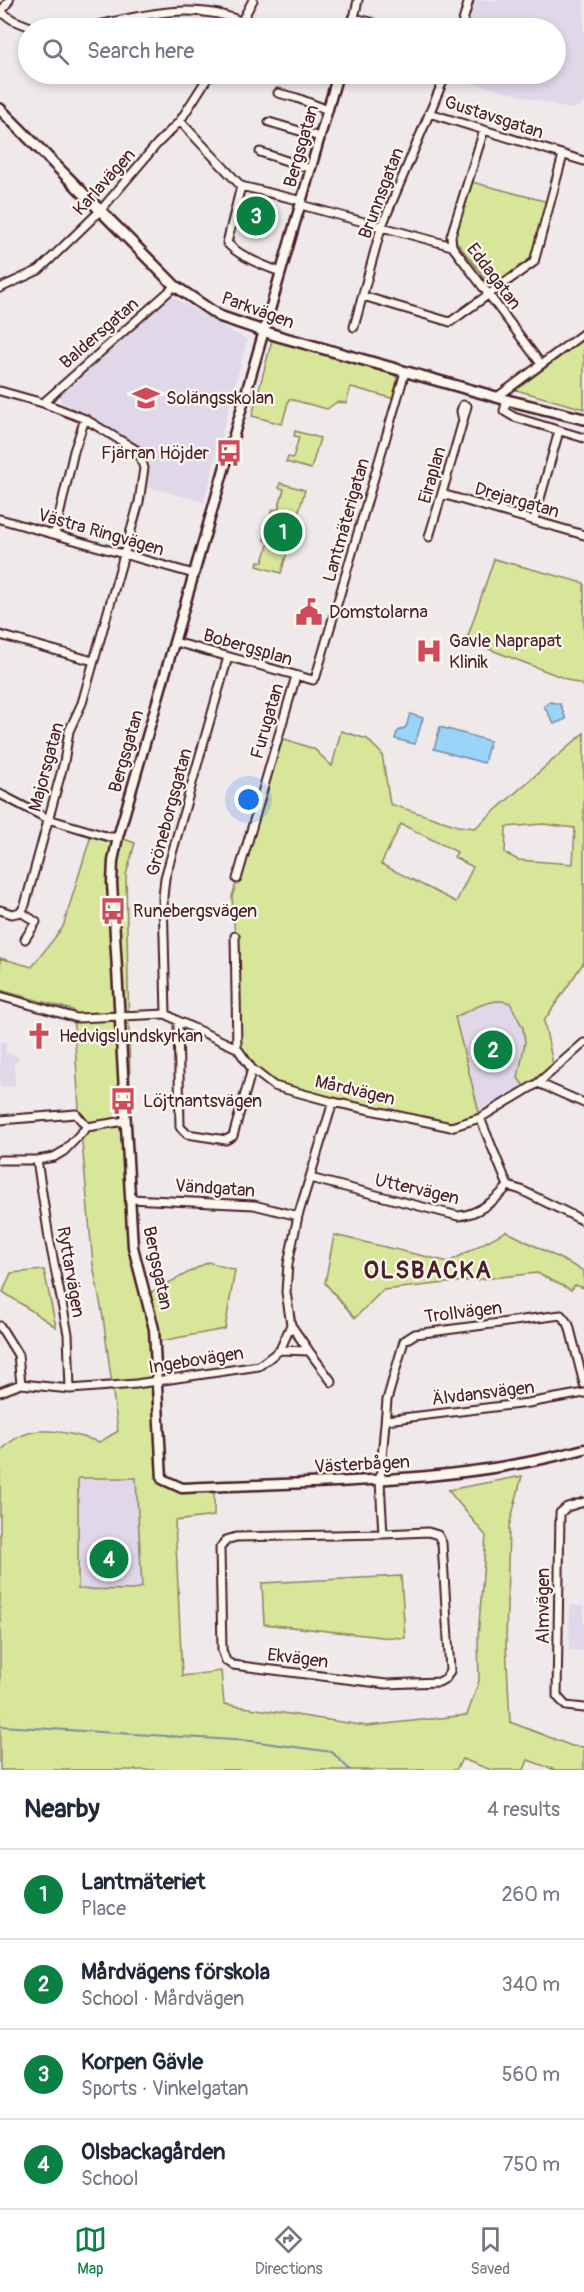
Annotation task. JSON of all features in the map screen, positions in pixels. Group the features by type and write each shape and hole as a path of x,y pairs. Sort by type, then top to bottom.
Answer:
{"main road":[{"name":"Parkvägen","path":"0,109 175,286 219,316 265,332 497,398 584,419"}],"street":[{"path":"9,0 1,13 18,22"},
{"path":"244,18 253,0"},
{"path":"354,18 358,0"},
{"path":"464,18 469,0"},
{"path":"120,18 184,5 216,7 225,10 232,18"},
{"name":"Karlavägen","path":"0,288 39,270 100,211 157,144 180,121 204,84"},
{"name":"Bergsgatan","path":"159,1458 154,1329 133,1247 118,1017 113,861 118,837 336,84"},
{"name":"Brunnsgatan","path":"354,327 381,228 439,84"},
{"path":"278,93 328,110"},
{"name":"Gustavsgatan","path":"429,113 584,162"},
{"path":"180,121 241,186 381,228 452,246"},
{"path":"269,122 320,137"},
{"name":"Eddagatan","path":"484,130 451,236 452,246 541,364"},
{"path":"260,152 311,169"},
{"path":"363,296 450,322 534,262 563,155"},
{"path":"241,186 227,243 233,249 281,272"},
{"name":"Baldersgatan","path":"43,403 175,286"},
{"path":"497,398 584,333"},
{"name":"Lantmäterigatan","path":"314,678 405,372"},
{"path":"0,391 43,403 85,419 74,451 55,533"},
{"path":"507,400 504,411 514,417 584,438"},
{"name":"Majorsgatan","path":"21,912 64,762 69,731 82,703 125,553 139,502 144,468 138,451 85,419"},
{"name":"Eiraplan","path":"429,537 463,421"},
{"path":"534,520 559,430"},
{"name":"Drejargatan","path":"442,494 584,535"},
{"name":"Västra Ringvägen","path":"0,519 194,574"},
{"path":"0,635 93,661"},
{"name":"Bobergsplan","path":"175,642 296,676 314,678"},
{"name":"Gröneborgsgatan","path":"166,1014 163,897 165,878 228,657"},
{"name":"Furugatan","path":"237,879 296,676"},
{"path":"0,794 48,819 118,837"},
{"path":"0,910 12,914 21,912 36,922 25,939"},
{"path":"235,936 237,1048"},
{"path":"0,996 77,1018 166,1014"},
{"name":"Mårdvägen","path":"166,1014 237,1048 252,1069 274,1086 333,1102 451,1127 480,1118 538,1083 584,1043"},
{"path":"178,1021 180,1127 187,1134 226,1140 233,1136 252,1069"},
{"path":"538,1083 584,1103"},
{"path":"332,1382 291,1324 286,1292 288,1264 298,1216 333,1102"},
{"path":"0,1120 76,1114 87,1126"},
{"path":"480,1118 508,1186 521,1190 584,1221"},
{"path":"0,1160 37,1160 54,1157 64,1151 87,1126 125,1121"},
{"name":"Ryttarvägen","path":"37,1160 49,1238 68,1334 70,1389"},
{"name":"Uttervägen","path":"310,1178 458,1216 468,1215 499,1196 508,1186"},
{"name":"Vändgatan","path":"130,1199 254,1204 298,1216"},
{"name":"Trollvägen","path":"380,1480 387,1401 404,1341 416,1334 561,1315 569,1325 584,1384"},
{"path":"291,1324 280,1350 309,1351"},
{"path":"0,1326 18,1355 21,1384"},
{"name":"Ingebovägen","path":"0,1392 21,1384 70,1389 157,1381 259,1366 280,1350"},
{"name":"Älvdansvägen","path":"386,1420 528,1403 584,1393"},
{"name":"Västerbågen","path":"159,1458 162,1479 182,1488 380,1480 493,1469 584,1449"},
{"path":"380,1480 383,1533"},
{"name":"Almvägen","path":"584,1502 567,1507 560,1513 557,1696 566,1706 584,1707"},
{"name":"Ekvägen","path":"428,1532 438,1535 442,1543 450,1671 446,1678 439,1682 386,1684 233,1665 226,1661 222,1650 220,1548 226,1540 236,1537 383,1533 428,1532"}],"shaded area":[{"path":"472,0 584,0 584,103 574,109 561,107 478,84 566,84 566,18 466,18"},
{"name":"Solängsskolan","path":"169,295 247,340 204,502 147,487 148,460 140,448 96,419 61,402 59,394"},
{"path":"503,1000 510,1003 523,1028 525,1042 520,1059 526,1089 480,1116 455,1017 487,1003"},
{"path":"0,1041 7,1043 5,1053 18,1056 18,1061 14,1065 15,1086 0,1087"},
{"path":"136,1477 142,1587 133,1590 78,1589 78,1478"},
{"path":"570,1605 584,1606 584,1651 569,1650"}],"green space":[{"path":"472,182 548,202 531,258 492,287 454,239"},
{"path":"584,339 584,409 516,390"},
{"path":"272,340 393,374 397,378 395,399 351,387 346,403 337,402 327,409 289,399 282,424 252,416"},
{"path":"295,431 320,438 311,469 286,462 288,457 293,458 299,437 294,436"},
{"path":"280,483 305,490 296,521 271,514 273,509 278,510 284,489 279,488"},
{"path":"265,535 290,542 281,573 257,566 258,561 263,562 269,542 264,540"},
{"path":"494,559 584,583 584,686 489,649 468,636"},
{"path":"341,731 367,739 382,754 390,804 458,826 475,828 584,733 584,962 544,1021 553,1064 526,1089 518,1078 525,1042 523,1028 510,1003 496,1001 455,1017 480,1116 451,1127 274,1086 262,1078 237,1048 232,897 279,737 314,749 332,766","holes":["401,824 457,852 454,857 473,867 456,902 381,864","543,824 575,828 573,864 518,860 505,853 506,827"]},
{"path":"92,832 108,833 135,843 126,875 133,1247 148,1294 208,1262 235,1270 225,1329 154,1342 166,1477 182,1485 214,1484 214,1516 175,1521 182,1676 221,1671 224,1704 367,1726 467,1715 479,1681 478,1637 486,1536 448,1490 522,1476 509,1527 506,1643 510,1722 572,1746 584,1747 584,1770 555,1770 528,1760 524,1770 491,1770 462,1759 456,1770 0,1770 0,1452 22,1435 35,1432 74,1434 100,1442 118,1431 103,1317 93,1265 73,1010 0,990 0,958 32,967 63,927","holes":["78,1478 136,1478 142,1587 133,1590 78,1589"]},
{"path":"506,1231 584,1271 584,1288 575,1285 571,1290 537,1273 383,1290 355,1318 325,1283 334,1235 449,1262"},
{"path":"44,1270 56,1327 3,1292 11,1273"},
{"path":"401,1576 405,1638 264,1624 262,1583"}],"water":[{"path":"550,702 560,704 566,719 554,724 544,706"},
{"path":"410,714 423,718 415,744 395,739 397,732 406,727"},
{"path":"440,727 490,741 484,763 434,749"}],"waterway":[{"path":"0,1726 251,1741 332,1752 350,1770"}],"place":[{"name":"Korpen Gävle","path":"256,216"},
{"name":"Solängsskolan","path":"146,398"},
{"name":"Fjärran Höjder","path":"229,453"},
{"name":"Lantmäteriet","path":"283,532"},
{"name":"Domstolarna","path":"309,612"},
{"name":"Gavle Naprapat Klinik","path":"429,651"},
{"name":"Runebergsvägen","path":"113,911"},
{"name":"Hedvigslundskyrkan","path":"39,1036"},
{"name":"Mårdvägens förskola","path":"493,1050"},
{"name":"Löjtnantsvägen","path":"123,1101"},
{"name":"Olsbackagården","path":"109,1559"}],"district":[{"name":"OLSBACKA","path":"428,1270"}]}
